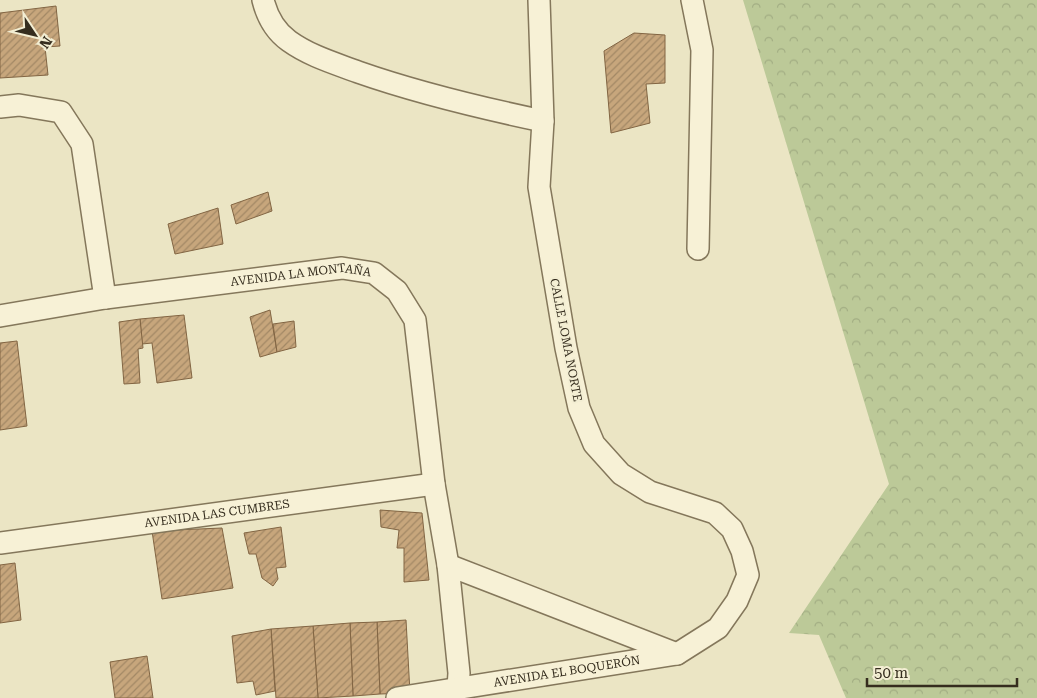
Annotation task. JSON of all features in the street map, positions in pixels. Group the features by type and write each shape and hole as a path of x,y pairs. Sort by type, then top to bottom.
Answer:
{"street":[{"path":"263,0 267,17 287,40 311,55 392,84 479,108 543,122"},
{"name":"CALLE LOMA NORTE","path":"539,0 543,122 539,187 579,408 594,444 621,474 650,492 715,514 732,529 742,551 748,575 737,601 718,628 677,654"},
{"path":"692,0 702,50 698,249"},
{"path":"0,107 19,105 61,112 82,144 105,298"},
{"name":"AVENIDA LA MONTAÑA","path":"0,316 105,298 342,268 374,273 398,291 415,320 434,484"},
{"path":"434,484 448,565 459,673 458,688"},
{"name":"AVENIDA LAS CUMBRES","path":"0,543 434,484"},
{"path":"448,565 677,654"},
{"name":"AVENIDA EL BOQUERÓN","path":"397,698 677,654"}],"green space":[{"path":"743,0 1037,0 1037,698 846,698 819,635 789,633 889,484"}],"building":[{"path":"56,6 60,46 45,47 48,75 0,78 0,13"},
{"path":"634,33 665,35 665,83 646,84 650,123 611,133 604,51"},
{"path":"268,192 272,211 236,224 231,205"},
{"path":"218,208 223,244 175,254 168,224"},
{"path":"270,310 277,352 260,357 250,317"},
{"path":"184,315 192,378 157,383 152,343 142,344 140,319"},
{"path":"140,319 143,348 138,349 140,383 124,384 119,322"},
{"path":"294,321 296,347 277,352 273,324"},
{"path":"17,341 27,426 0,430 0,343"},
{"path":"380,510 422,513 429,580 404,582 404,548 397,548 399,530 381,527"},
{"path":"281,527 286,567 276,568 278,579 273,586 262,578 256,554 249,554 244,533"},
{"path":"222,528 233,588 162,599 152,531"},
{"path":"15,563 21,620 0,623 0,565"},
{"path":"406,620 410,693 380,694 377,622"},
{"path":"377,622 380,694 353,696 350,623"},
{"path":"350,623 353,696 318,698 313,626"},
{"path":"313,626 318,698 276,698 271,629"},
{"path":"271,629 275,691 256,695 253,681 237,683 232,636"},
{"path":"147,656 153,698 115,698 110,662"}]}
